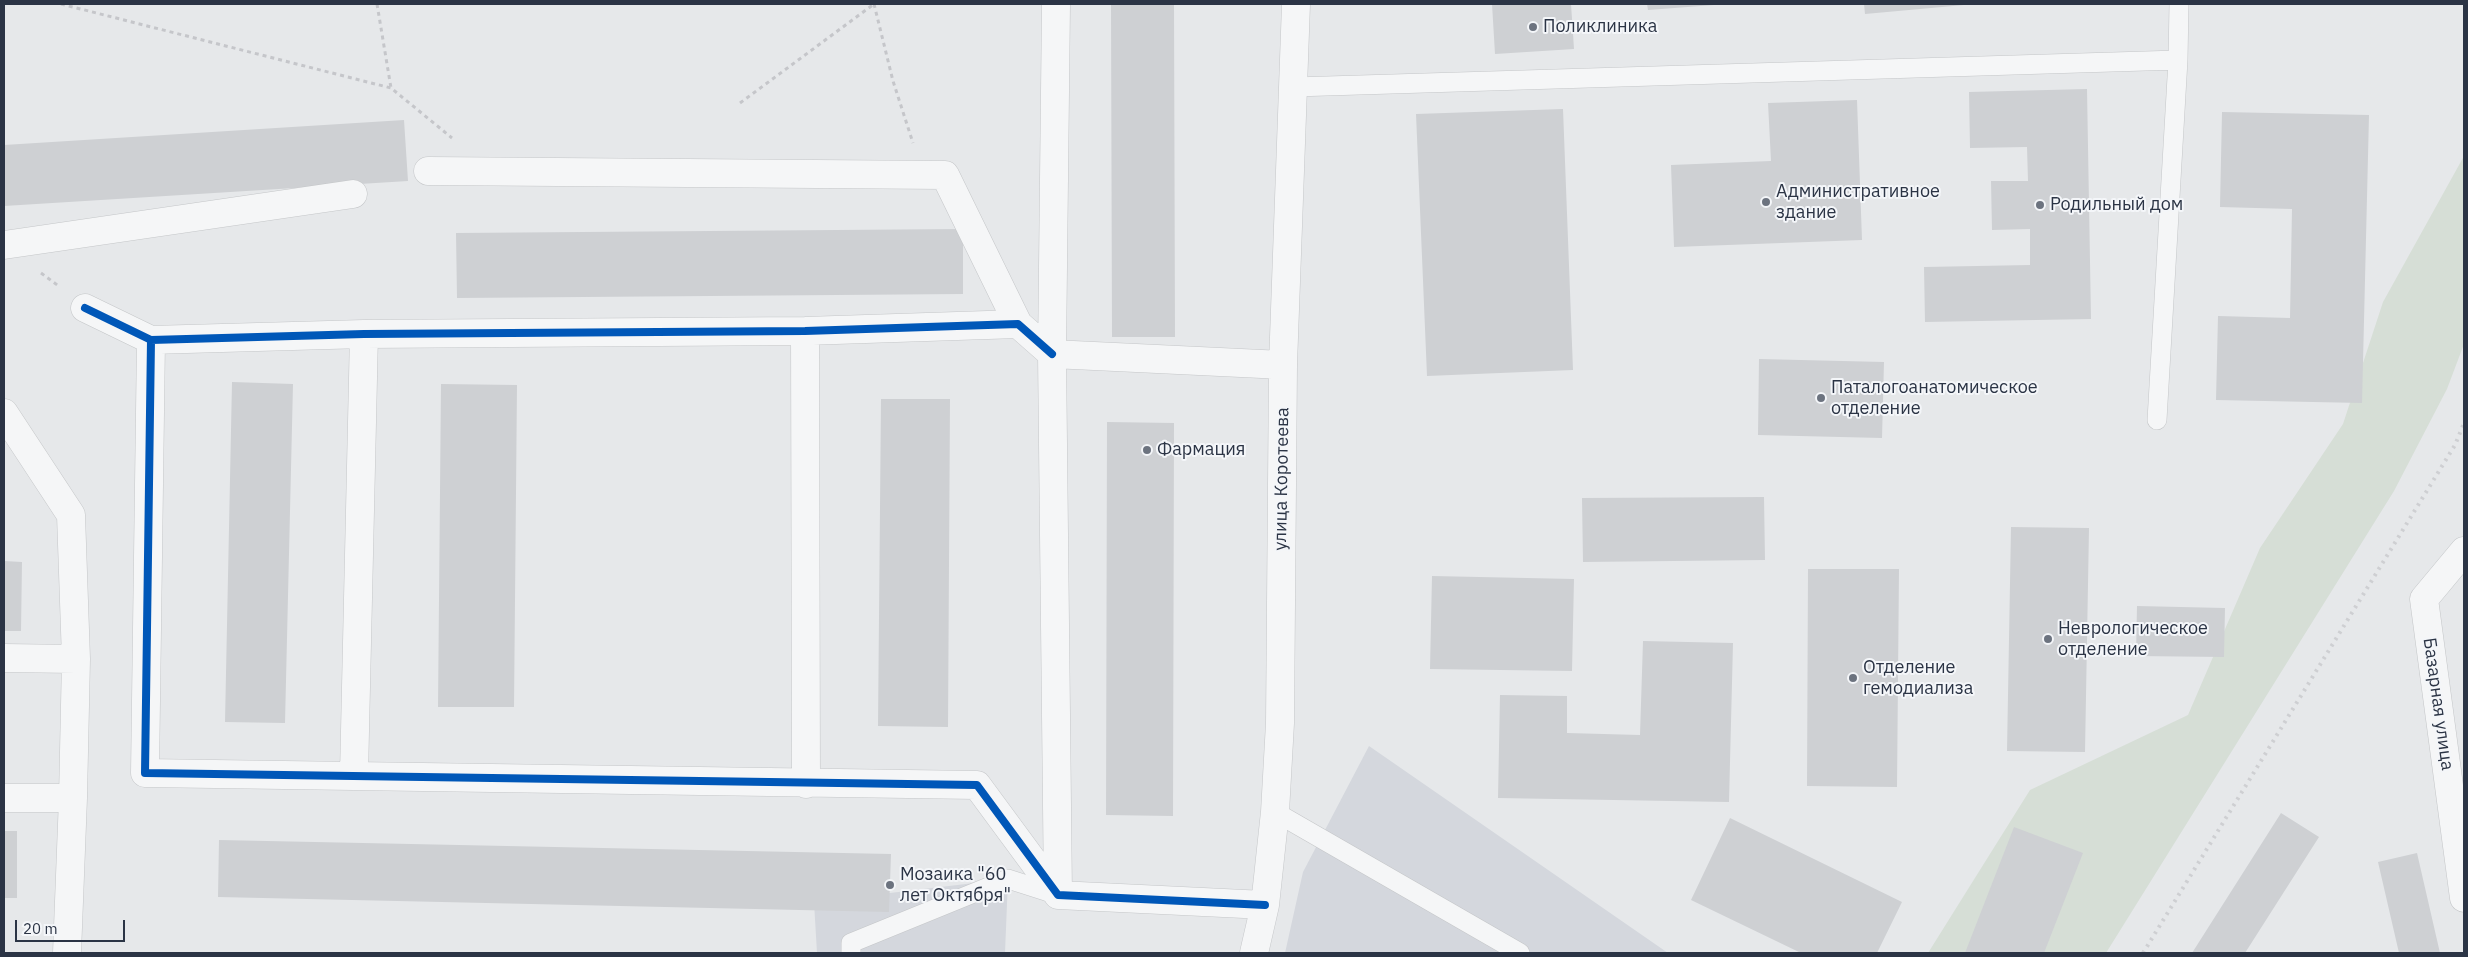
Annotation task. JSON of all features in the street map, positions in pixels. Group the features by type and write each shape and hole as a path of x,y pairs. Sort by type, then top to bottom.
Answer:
{"street":[{"path":"1056,4 1052,354 1058,895"},
{"name":"улица Коротеева","path":"1254,953 1265,904 1275,812 1280,723 1283,365 1296,4"},
{"path":"428,172 945,175 1018,324 1052,354 1283,365"},
{"path":"4,244 353,194"},
{"path":"85,308 151,340 364,334 805,331 1018,324"},
{"path":"805,331 806,784"},
{"path":"354,776 364,334"},
{"path":"151,340 145,772 806,784 977,785 1058,895"},
{"path":"4,413 71,516 76,659 67,953"},
{"name":"Базарная улица","path":"2464,550 2424,599 2464,898"},
{"path":"4,658 76,659"},
{"path":"4,798 73,798"},
{"path":"1058,895 1265,904"}],"lane":[{"path":"2157,420 2178,60 2179,4"},
{"path":"1294,87 2178,60"},
{"path":"1275,812 1520,953"},
{"path":"850,953 851,943 1008,879 1058,895"}],"path":[{"path":"61,4 391,88 494,172"},
{"path":"377,4 391,88"},
{"path":"740,103 874,4 892,81 924,175"}],"shaded area":[{"path":"2464,156 2464,344 2447,389 2394,491 2106,953 1928,953 2030,790 2188,715 2260,548 2343,424 2383,302"},
{"path":"1369,746 1668,953 1285,953 1303,872"},
{"path":"1008,879 1005,953 817,953 814,902"}],"building":[{"path":"1111,4 1174,4 1175,337 1112,337"},
{"name":"Поликлиника","path":"1492,4 1571,4 1574,49 1495,54"},
{"name":"Поликлиника","path":"1647,4 1714,4 1714,5 1648,10"},
{"path":"1864,4 1964,4 1964,5 1865,14"},
{"name":"Родильный дом","path":"2087,89 2091,319 1925,322 1924,267 2030,265 2030,229 1992,230 1991,181 2028,181 2027,147 1970,148 1969,92"},
{"name":"Административное здание","path":"1857,100 1862,240 1674,247 1671,165 1771,161 1768,103"},
{"path":"1563,109 1573,370 1427,376 1416,114"},
{"path":"2222,112 2369,115 2362,403 2216,400 2218,316 2290,318 2292,209 2220,207"},
{"path":"404,120 408,181 4,206 4,145"},
{"path":"963,229 963,294 457,298 456,233"},
{"name":"Паталогоанатомическое отделение","path":"1759,359 1884,362 1882,438 1758,435"},
{"path":"232,382 293,384 285,723 225,722"},
{"path":"441,384 517,385 514,707 438,707"},
{"path":"881,399 950,399 948,727 878,726"},
{"path":"1107,422 1174,423 1173,816 1106,815"},
{"path":"1764,497 1765,560 1583,562 1582,498"},
{"name":"Неврологическое отделение","path":"2011,527 2089,528 2085,752 2007,751"},
{"path":"4,561 22,562 21,631 4,631"},
{"name":"Отделение гемодиализа","path":"1808,569 1899,569 1897,787 1807,786"},
{"path":"1432,576 1574,579 1572,671 1430,669"},
{"path":"2137,606 2225,608 2224,657 2136,656"},
{"path":"1643,641 1733,643 1729,802 1498,798 1500,695 1567,696 1567,733 1640,735"},
{"path":"2281,813 2319,837 2245,953 2192,953"},
{"path":"1730,818 1902,902 1877,953 1801,953 1691,900"},
{"path":"2014,827 2083,853 2044,953 1965,953"},
{"path":"4,831 17,831 17,898 4,898"},
{"path":"219,840 891,854 889,912 218,897"},
{"path":"2417,853 2440,953 2399,953 2378,862"}],"railway":[{"path":"2143,953 2455,445 2464,423"}],"cycle path":[{"path":"85,308 151,340 364,334 805,331 1018,324 1052,354"},
{"path":"151,340 145,773 977,785 1058,895 1265,905"}],"place":[{"name":"Поликлиника","path":"1533,27"},
{"name":"Административное здание","path":"1766,202"},
{"name":"Родильный дом","path":"2040,205"},
{"name":"Паталогоанатомическое отделение","path":"1821,398"},
{"name":"Фармация","path":"1147,450"},
{"name":"Неврологическое отделение","path":"2048,639"},
{"name":"Отделение гемодиализа","path":"1853,678"},
{"name":"Мозаика \"60 лет Октября\"","path":"890,885"}]}
